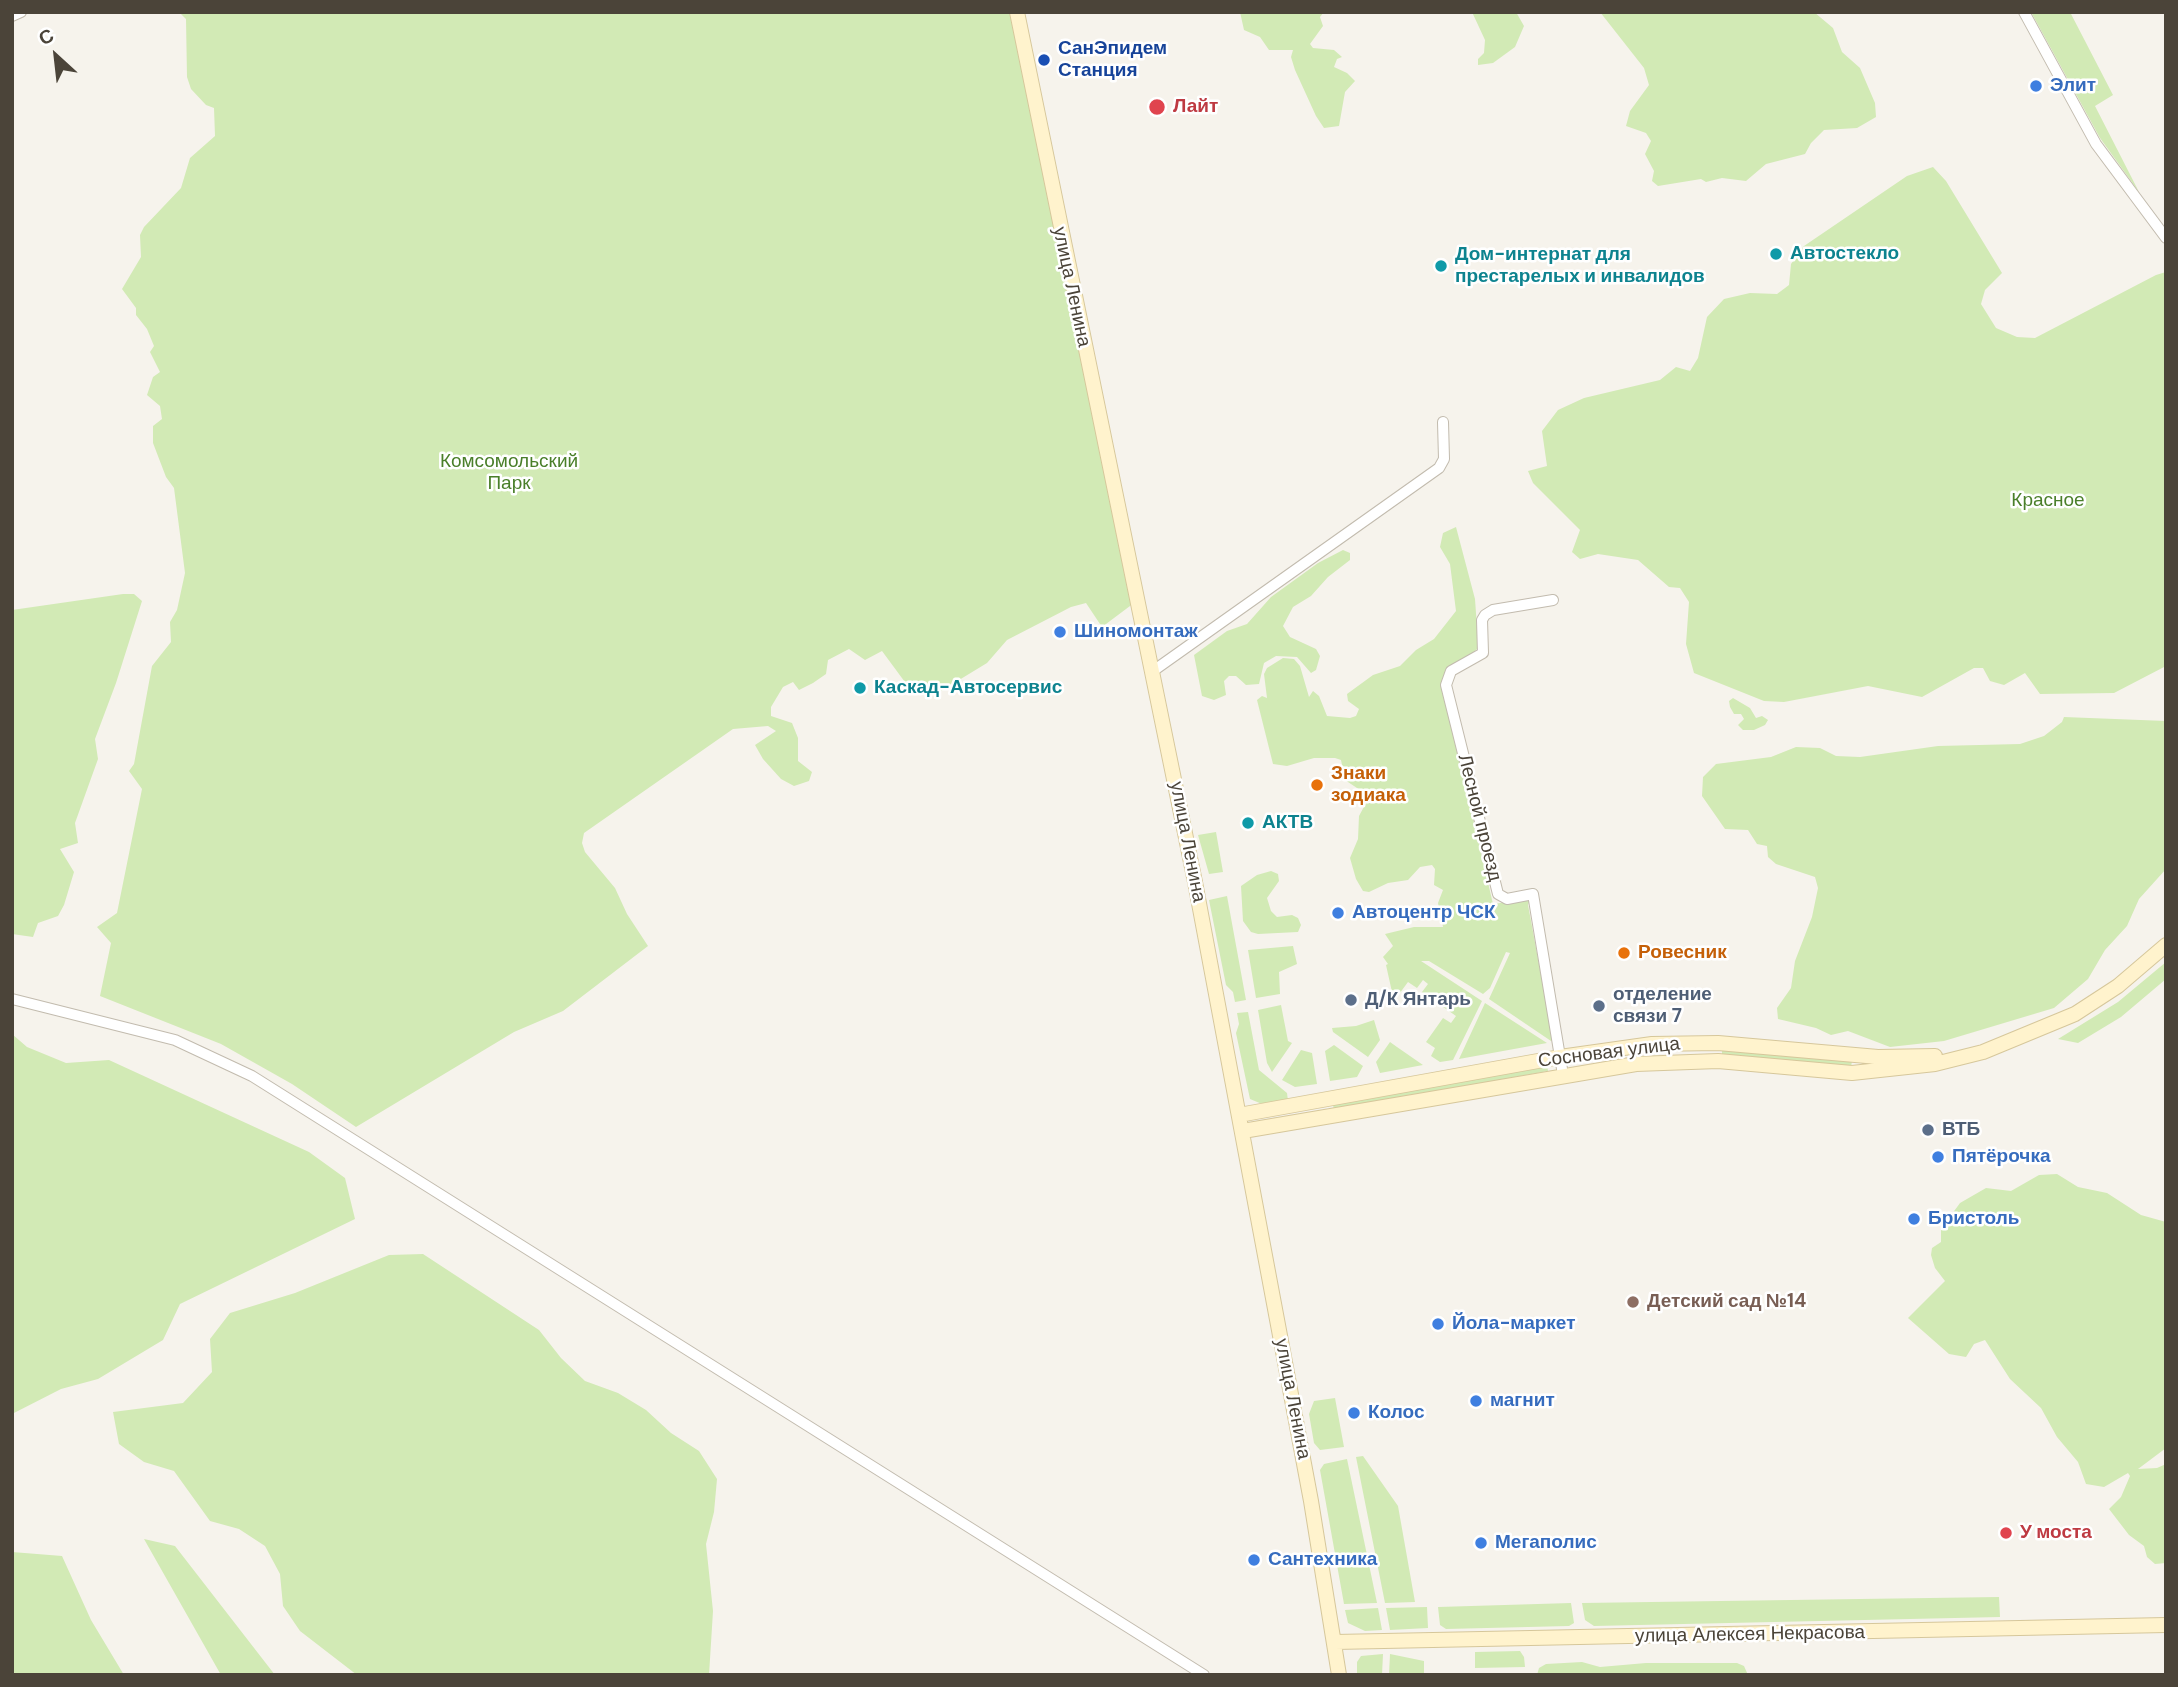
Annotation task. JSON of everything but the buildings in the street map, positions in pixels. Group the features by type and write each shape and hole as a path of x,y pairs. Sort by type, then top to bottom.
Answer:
{"street":[{"path":"12,16 21,12"},
{"name":"улица Ленина","path":"1017,12 1101,436 1153,671 1243,1131 1339,1675"},
{"path":"2024,12 2096,144 2166,238"},
{"path":"1153,671 1439,468 1444,459 1443,422"},
{"name":"Лесной проезд","path":"1553,600 1493,610 1485,615 1482,620 1483,653 1451,671 1446,685 1498,894 1507,899 1533,894 1563,1076"},
{"name":"Сосновая улица","path":"1243,1131 1613,1066 1685,1060 1852,1073 1906,1068 1983,1052 2076,1014 2118,986 2166,945"},
{"path":"12,999 175,1040 252,1076 1204,1675"},
{"name":"Сосновая улица","path":"1239,1115 1613,1048 1684,1043 1878,1057 1983,1052"},
{"name":"улица Алексея Некрасова","path":"1335,1642 2166,1625"}],"green space":[{"name":"Комсомольский Парк","path":"179,12 1017,12 1138,600 1102,627 1086,603 1071,607 1007,640 987,663 941,691 925,686 913,693 882,651 865,660 849,649 828,660 826,674 813,683 799,690 793,682 783,687 771,707 771,716 792,723 798,738 798,761 812,772 809,781 794,786 781,779 763,759 755,745 776,731 768,726 733,729 584,833 582,843 585,852 615,888 627,914 648,946 563,1011 514,1032 356,1127 292,1084 221,1044 100,996 111,943 97,927 117,913 142,789 129,771 134,764 152,666 171,642 170,622 177,610 185,573 174,488 166,477 153,443 153,426 162,419 160,406 147,395 153,377 160,372 150,352 154,346 147,329 122,289 141,257 140,235 144,227 181,188 190,158 215,136 214,108 206,105 191,89 187,77 186,19"},
{"path":"1240,12 1324,12 1320,17 1323,26 1310,44 1313,48 1334,50 1342,57 1337,59 1334,67 1347,73 1355,81 1345,92 1339,126 1324,128 1316,116 1295,70 1291,57 1293,50 1269,50 1260,37 1244,30"},
{"path":"1472,12 1516,12 1524,26 1515,47 1493,63 1478,65 1478,59 1484,53 1485,40"},
{"path":"1600,12 1814,12 1833,28 1842,52 1860,68 1875,103 1876,117 1857,128 1824,130 1811,143 1805,154 1766,164 1746,181 1722,178 1706,182 1701,179 1658,186 1652,181 1654,171 1645,154 1651,141 1646,133 1626,126 1630,111 1649,85 1644,68"},
{"path":"2031,12 2070,12 2113,95 2095,106 2139,192 2100,138"},
{"name":"Красное","path":"1933,167 1946,181 2002,273 1985,290 1981,304 1996,328 2017,337 2035,338 2166,272 2166,666 2114,693 2040,694 2025,673 2004,685 1990,681 1983,668 1974,668 1922,697 1868,686 1784,702 1764,701 1694,673 1686,644 1689,602 1680,588 1669,587 1638,560 1598,554 1580,559 1572,552 1580,530 1533,483 1528,471 1547,466 1542,431 1558,410 1584,398 1660,380 1676,367 1690,371 1698,358 1707,317 1724,299 1750,293 1777,294 1789,285 1791,264 1804,246 1907,176"},
{"path":"1456,527 1475,599 1478,642 1477,649 1441,682 1493,904 1530,899 1528,905 1553,1039 1551,1041 1489,999 1510,953 1506,952 1490,988 1483,994 1429,961 1421,961 1482,1001 1453,1060 1440,1062 1431,1056 1435,1048 1426,1042 1443,1018 1451,1023 1456,1016 1422,992 1428,984 1423,980 1417,988 1408,982 1394,1001 1386,965 1388,964 1383,957 1393,946 1385,934 1414,927 1443,927 1438,903 1443,890 1434,885 1435,869 1432,865 1420,867 1408,880 1388,883 1369,892 1363,891 1356,879 1350,858 1358,839 1359,816 1366,803 1360,790 1345,780 1341,760 1335,758 1314,758 1287,766 1273,764 1257,700 1262,696 1267,698 1264,674 1267,668 1283,658 1294,659 1300,666 1309,697 1313,691 1319,696 1327,716 1356,716 1359,709 1348,701 1347,694 1373,675 1400,666 1416,650 1434,639 1456,611 1450,564 1440,547 1443,533"},
{"path":"1343,550 1350,553 1350,560 1328,577 1311,596 1293,607 1283,626 1290,637 1316,649 1320,656 1316,670 1311,673 1297,657 1276,656 1264,663 1259,684 1246,685 1236,676 1229,676 1224,681 1226,695 1214,700 1202,696 1194,655 1227,631 1247,624 1271,597 1318,563"},
{"path":"134,594 142,601 95,739 98,759 75,823 78,843 60,849 74,872 64,905 58,916 38,923 33,937 12,934 12,610"},
{"path":"1733,698 1750,708 1756,718 1762,716 1768,720 1765,725 1754,730 1743,730 1738,725 1744,719 1741,714 1734,714 1730,707 1729,701"},
{"path":"2064,717 2166,721 2166,869 2139,899 2127,926 2105,950 2088,979 2054,1008 1944,1041 1890,1047 1848,1031 1831,1035 1816,1028 1778,1019 1777,1008 1791,988 1795,961 1812,917 1818,888 1815,877 1776,864 1768,857 1767,846 1757,844 1748,830 1725,829 1702,796 1703,777 1716,764 1771,757 1796,747 1820,748 1836,756 1860,757 1938,746 2020,744 2044,736 2062,722"},
{"path":"1216,832 1223,872 1209,874 1198,835"},
{"path":"1271,871 1278,874 1279,881 1267,898 1271,911 1277,917 1292,915 1298,918 1301,925 1298,932 1258,934 1251,932 1243,921 1241,886 1257,875"},
{"path":"1227,896 1246,1000 1235,1002 1233,992 1226,985 1209,900"},
{"path":"1293,946 1297,964 1279,972 1280,994 1256,998 1248,950"},
{"path":"2166,962 2166,979 2121,1017 2078,1043 2058,1039 2118,1002"},
{"path":"1485,1003 1547,1043 1459,1059"},
{"path":"1281,1005 1288,1041 1292,1043 1272,1072 1267,1063 1258,1010"},
{"path":"1248,1012 1259,1070 1287,1093 1288,1101 1262,1104 1250,1099 1236,1033 1239,1024 1237,1013"},
{"path":"1374,1020 1380,1040 1368,1057 1333,1032 1332,1028 1356,1026"},
{"path":"12,1034 27,1047 66,1063 109,1060 309,1152 345,1178 355,1219 180,1304 163,1340 98,1379 61,1389 12,1414"},
{"path":"1390,1042 1423,1065 1380,1073 1376,1062"},
{"path":"1334,1045 1363,1066 1357,1077 1330,1081 1325,1051"},
{"path":"1722,1049 1852,1061 1851,1067 1722,1055"},
{"path":"1301,1050 1312,1053 1317,1084 1295,1087 1282,1080"},
{"path":"1547,1065 1548,1071 1334,1110 1333,1105"},
{"path":"2057,1174 2078,1187 2107,1193 2141,1215 2166,1222 2166,1448 2138,1469 2157,1468 2166,1464 2166,1563 2155,1564 2147,1557 2144,1546 2129,1535 2109,1509 2121,1497 2130,1476 2128,1473 2104,1487 2086,1484 2078,1462 2057,1437 2041,1408 2010,1379 1985,1340 1974,1344 1966,1357 1949,1354 1908,1318 1945,1281 1935,1268 1932,1248 1941,1242 1941,1229 1960,1203 1986,1188 2011,1191 2039,1175"},
{"path":"423,1254 539,1330 561,1358 585,1381 618,1393 646,1410 671,1433 699,1451 717,1479 714,1512 706,1544 713,1611 709,1675 357,1675 300,1631 283,1606 280,1574 265,1546 239,1529 210,1521 174,1471 144,1462 119,1444 113,1412 183,1403 212,1372 210,1339 230,1313 295,1293 389,1255"},
{"path":"1335,1398 1344,1447 1320,1450 1314,1443 1309,1414 1314,1401"},
{"path":"1363,1456 1398,1506 1415,1602 1385,1603 1356,1457"},
{"path":"1347,1459 1377,1603 1344,1604 1320,1470 1324,1464"},
{"path":"144,1539 175,1546 275,1675 221,1675"},
{"path":"12,1552 62,1556 91,1620 124,1675 12,1675"},
{"path":"1999,1597 2000,1617 1594,1626 1585,1620 1582,1603"},
{"path":"1571,1603 1574,1623 1569,1626 1446,1629 1440,1625 1438,1607"},
{"path":"1427,1607 1428,1628 1390,1630 1386,1608"},
{"path":"1378,1608 1382,1630 1365,1631 1348,1623 1345,1610"},
{"path":"1520,1651 1525,1667 1475,1668 1475,1652"},
{"path":"1383,1654 1382,1675 1357,1675 1357,1662 1361,1656"},
{"path":"1390,1654 1424,1661 1424,1675 1389,1675"},
{"path":"1582,1662 1600,1667 1646,1663 1737,1663 1744,1666 1748,1675 1537,1675 1539,1668 1546,1664"}],"place":[{"name":"СанЭпидем Станция","path":"1044,60"},
{"name":"Элит","path":"2036,86"},
{"name":"Лайт","path":"1157,107"},
{"name":"Автостекло","path":"1776,254"},
{"name":"Дом-интернат для престарелых и инвалидов","path":"1441,266"},
{"name":"Шиномонтаж","path":"1060,632"},
{"name":"Каскад-Автосервис","path":"860,688"},
{"name":"Знаки зодиака","path":"1317,785"},
{"name":"АКТВ","path":"1248,823"},
{"name":"Автоцентр ЧСК","path":"1338,913"},
{"name":"Ровесник","path":"1624,953"},
{"name":"Д/К Янтарь","path":"1351,1000"},
{"name":"отделение связи 7","path":"1599,1006"},
{"name":"ВТБ","path":"1928,1130"},
{"name":"Пятёрочка","path":"1938,1157"},
{"name":"Бристоль","path":"1914,1219"},
{"name":"Детский сад №14","path":"1633,1302"},
{"name":"Йола-маркет","path":"1438,1324"},
{"name":"магнит","path":"1476,1401"},
{"name":"Колос","path":"1354,1413"},
{"name":"У моста","path":"2006,1533"},
{"name":"Мегаполис","path":"1481,1543"},
{"name":"Сантехника","path":"1254,1560"}]}
